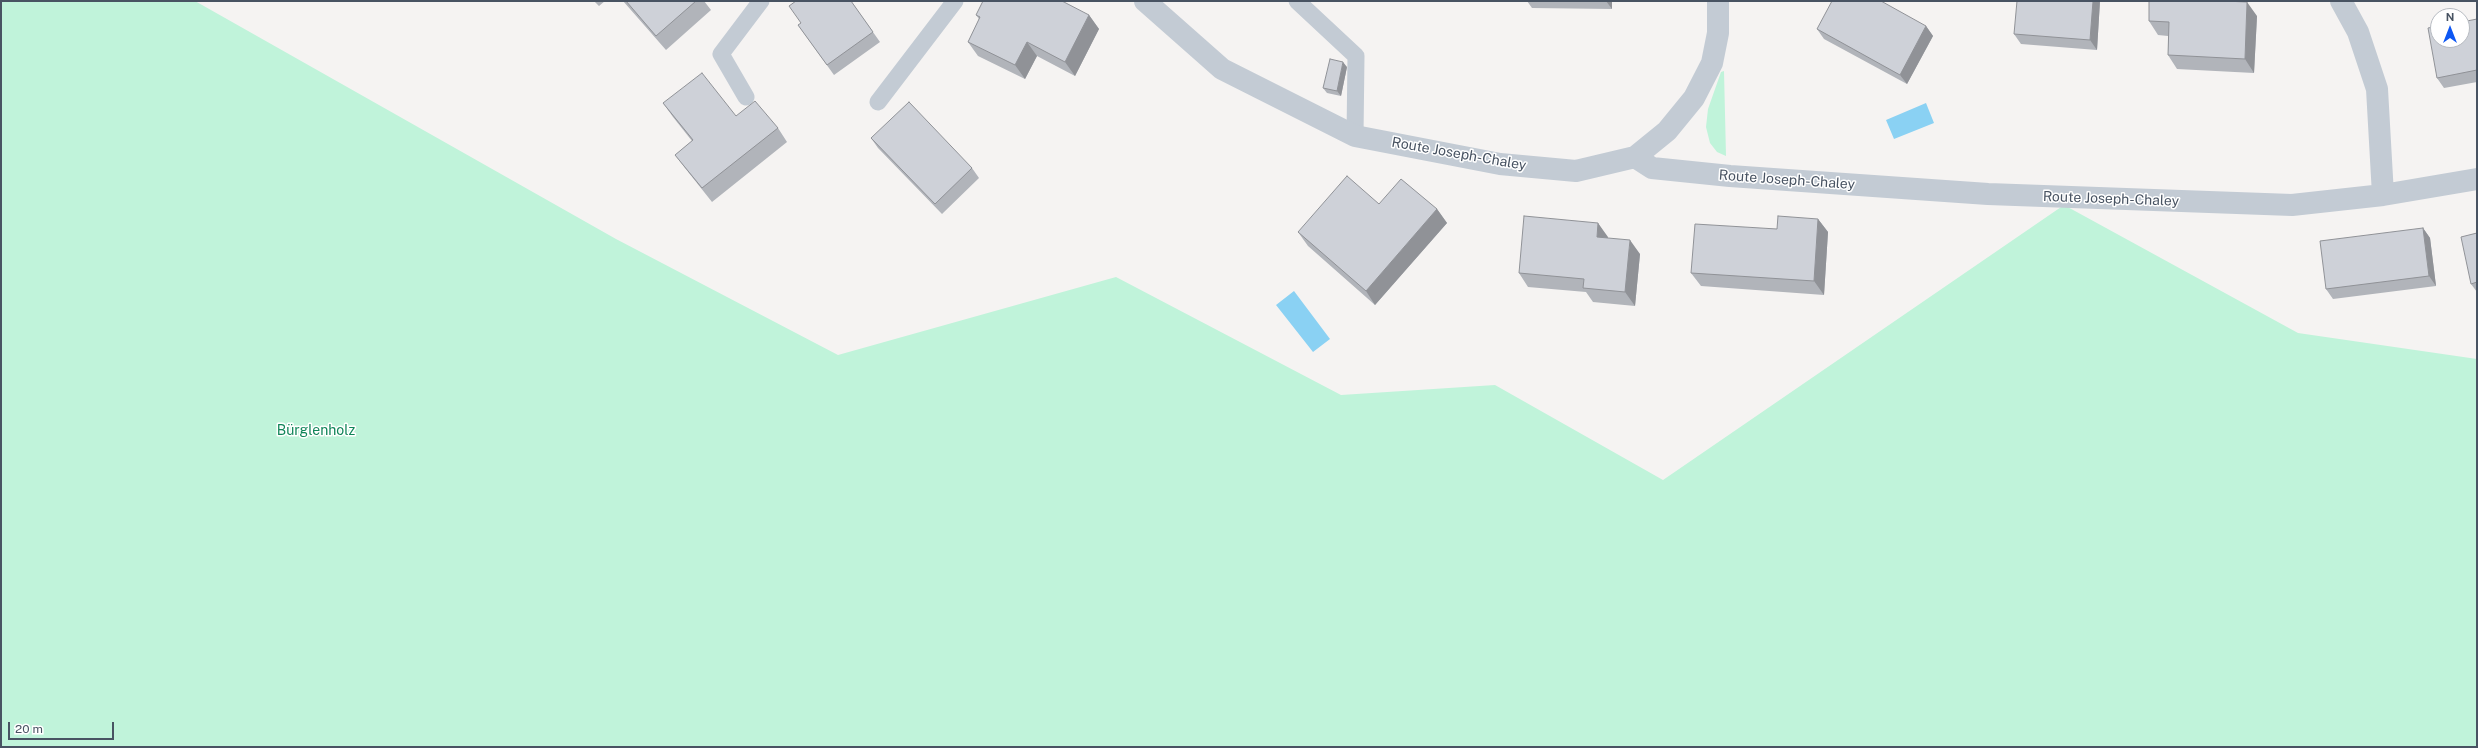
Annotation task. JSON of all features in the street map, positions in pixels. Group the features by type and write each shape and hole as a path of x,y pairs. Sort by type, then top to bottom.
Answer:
{"street":[{"name":"Route Joseph-Chaley","path":"1145,1 1222,69 1356,136 1500,164 1576,171 1634,157 1652,168 1988,194 2292,205 2382,196 2477,179"},
{"path":"1634,157 1667,131 1694,98 1712,63 1718,33 1718,1"},
{"path":"2341,1 2358,32 2377,89 2382,196"}],"lane":[{"path":"746,97 721,54 761,1"},
{"path":"878,102 955,1"},
{"path":"1297,1 1356,56 1356,136"}],"green space":[{"name":"Bürglenholz","path":"1,1 195,1 616,239 838,355 1116,277 1341,395 1495,385 1663,480 2064,205 2298,333 2477,359 2477,747 1,747"},
{"path":"1724,71 1726,156 1717,152 1710,143 1706,127 1708,109 1721,72"}],"water":[{"path":"1926,103 1934,123 1894,139 1886,120"},
{"path":"1294,291 1330,339 1313,352 1276,305"}],"building":[{"path":"626,1 696,1 656,36"},
{"path":"796,1 851,1 873,32 827,65 798,25 801,23 789,6"},
{"path":"983,1 1062,1 1089,15 1065,62 1027,42 1015,65 968,42 980,17 976,15"},
{"path":"1832,1 1881,1 1926,26 1900,75 1817,29"},
{"path":"2017,1 2093,1 2090,40 2014,34"},
{"path":"2149,1 2247,2 2245,59 2168,55 2169,22 2149,21"},
{"path":"2477,19 2477,70 2437,78 2432,48 2470,48 2470,20"},
{"path":"2428,28 2430,28 2430,39"},
{"path":"1330,59 1343,62 1337,91 1323,88"},
{"path":"702,73 736,116 755,101 778,128 702,188 675,155 693,140 663,103"},
{"path":"909,102 972,168 935,204 871,138"},
{"path":"1347,176 1379,204 1401,179 1437,209 1366,291 1298,232"},
{"path":"1524,216 1598,223 1597,237 1630,240 1625,292 1583,288 1584,279 1519,273"},
{"path":"1778,216 1818,219 1814,281 1691,273 1695,224 1777,229"},
{"path":"2423,228 2429,276 2326,289 2320,241"},
{"path":"2477,233 2477,282 2471,284 2461,237"}]}
